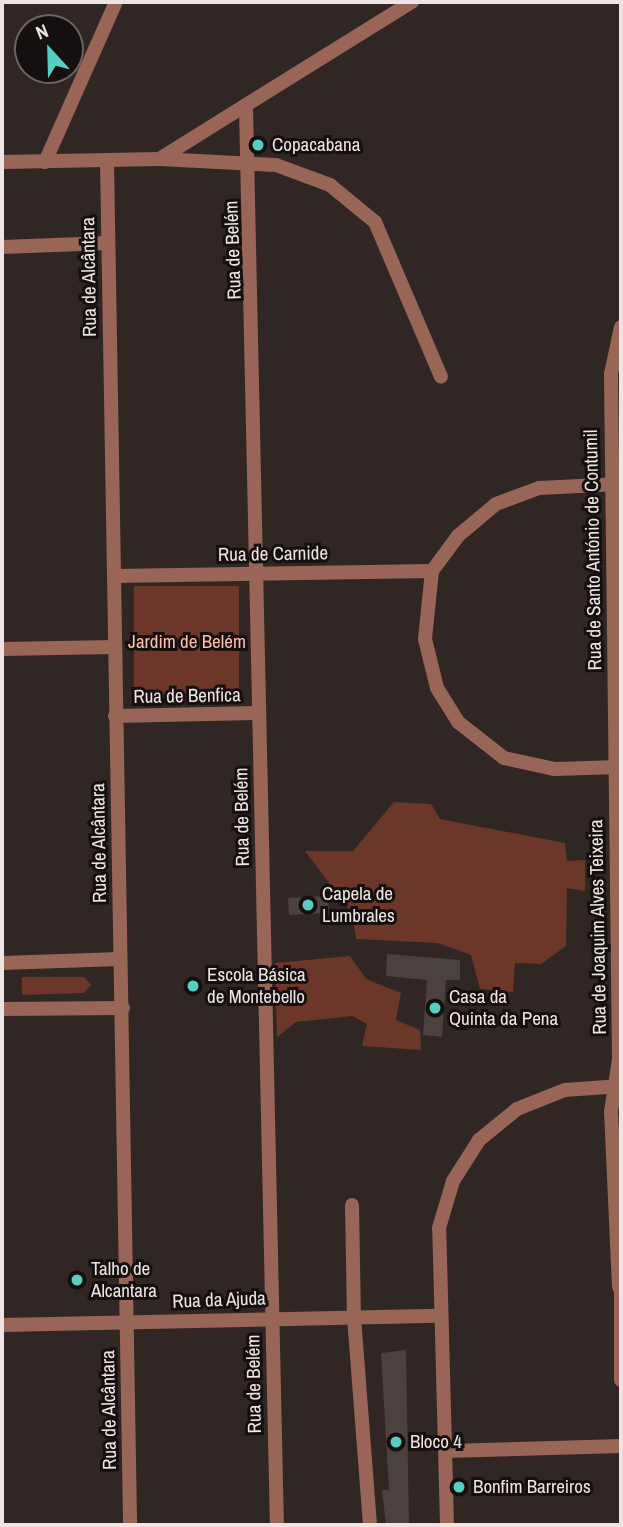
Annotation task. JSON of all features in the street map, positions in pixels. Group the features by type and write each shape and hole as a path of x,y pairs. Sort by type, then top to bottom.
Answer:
{"street":[{"path":"45,162 116,2"},
{"path":"160,159 246,108 412,2"},
{"name":"Rua de Belém","path":"246,108 251,164 277,1525"},
{"path":"2,162 160,159 251,164 298,171 365,210 375,222 441,377"},
{"name":"Rua de Alcântara","path":"107,161 130,1525"},
{"path":"2,247 107,243"},
{"name":"Rua de Santo António de Contumil","path":"618,767 616,484 611,374 621,327"},
{"path":"616,484 539,488 496,505 458,536 432,571 425,639 437,688 458,722 504,758 554,769 618,767"},
{"name":"Rua de Carnide","path":"115,576 432,571"},
{"path":"2,649 114,647"},
{"name":"Rua de Benfica","path":"116,716 260,713"},
{"name":"Rua de Joaquim Alves Teixeira","path":"618,767 618,1086 611,1112 620,1287 621,1380"},
{"path":"2,963 120,959"},
{"path":"2,1009 123,1008"},
{"path":"447,1525 446,1451 438,1317 439,1228 453,1181 479,1140 517,1109 565,1090 618,1086"},
{"path":"352,1205 354,1317 370,1525"},
{"name":"Rua da Ajuda","path":"2,1325 272,1317 438,1317"},
{"path":"446,1451 621,1446"}],"green space":[{"name":"Jardim de Belém","path":"134,586 239,586 239,701 134,701"},
{"path":"394,802 431,804 440,819 565,843 567,861 585,860 585,891 567,888 566,946 541,964 515,963 513,992 480,989 471,955 438,943 356,939 352,913 305,851 353,851"},
{"path":"350,956 366,979 401,993 396,1020 420,1030 421,1050 362,1046 367,1024 352,1016 296,1022 277,1037 275,963"},
{"path":"22,977 84,977 91,985 84,993 22,995"}],"building":[{"name":"Capela de Lumbrales","path":"328,896 329,913 289,915 288,898"},
{"name":"Casa da Quinta da Pena","path":"387,954 460,960 460,980 446,980 442,1037 423,1035 427,980 386,976"},
{"name":"Bloco 4","path":"406,1350 409,1525 386,1525 382,1490 389,1490 381,1353"}],"place":[{"name":"Copacabana","path":"258,145"},
{"name":"Capela de Lumbrales","path":"308,905"},
{"name":"Escola Básica de Montebello","path":"193,986"},
{"name":"Casa da Quinta da Pena","path":"435,1008"},
{"name":"Talho de Alcantara","path":"77,1280"},
{"name":"Bloco 4","path":"396,1442"},
{"name":"Bonfim Barreiros","path":"459,1487"}]}
